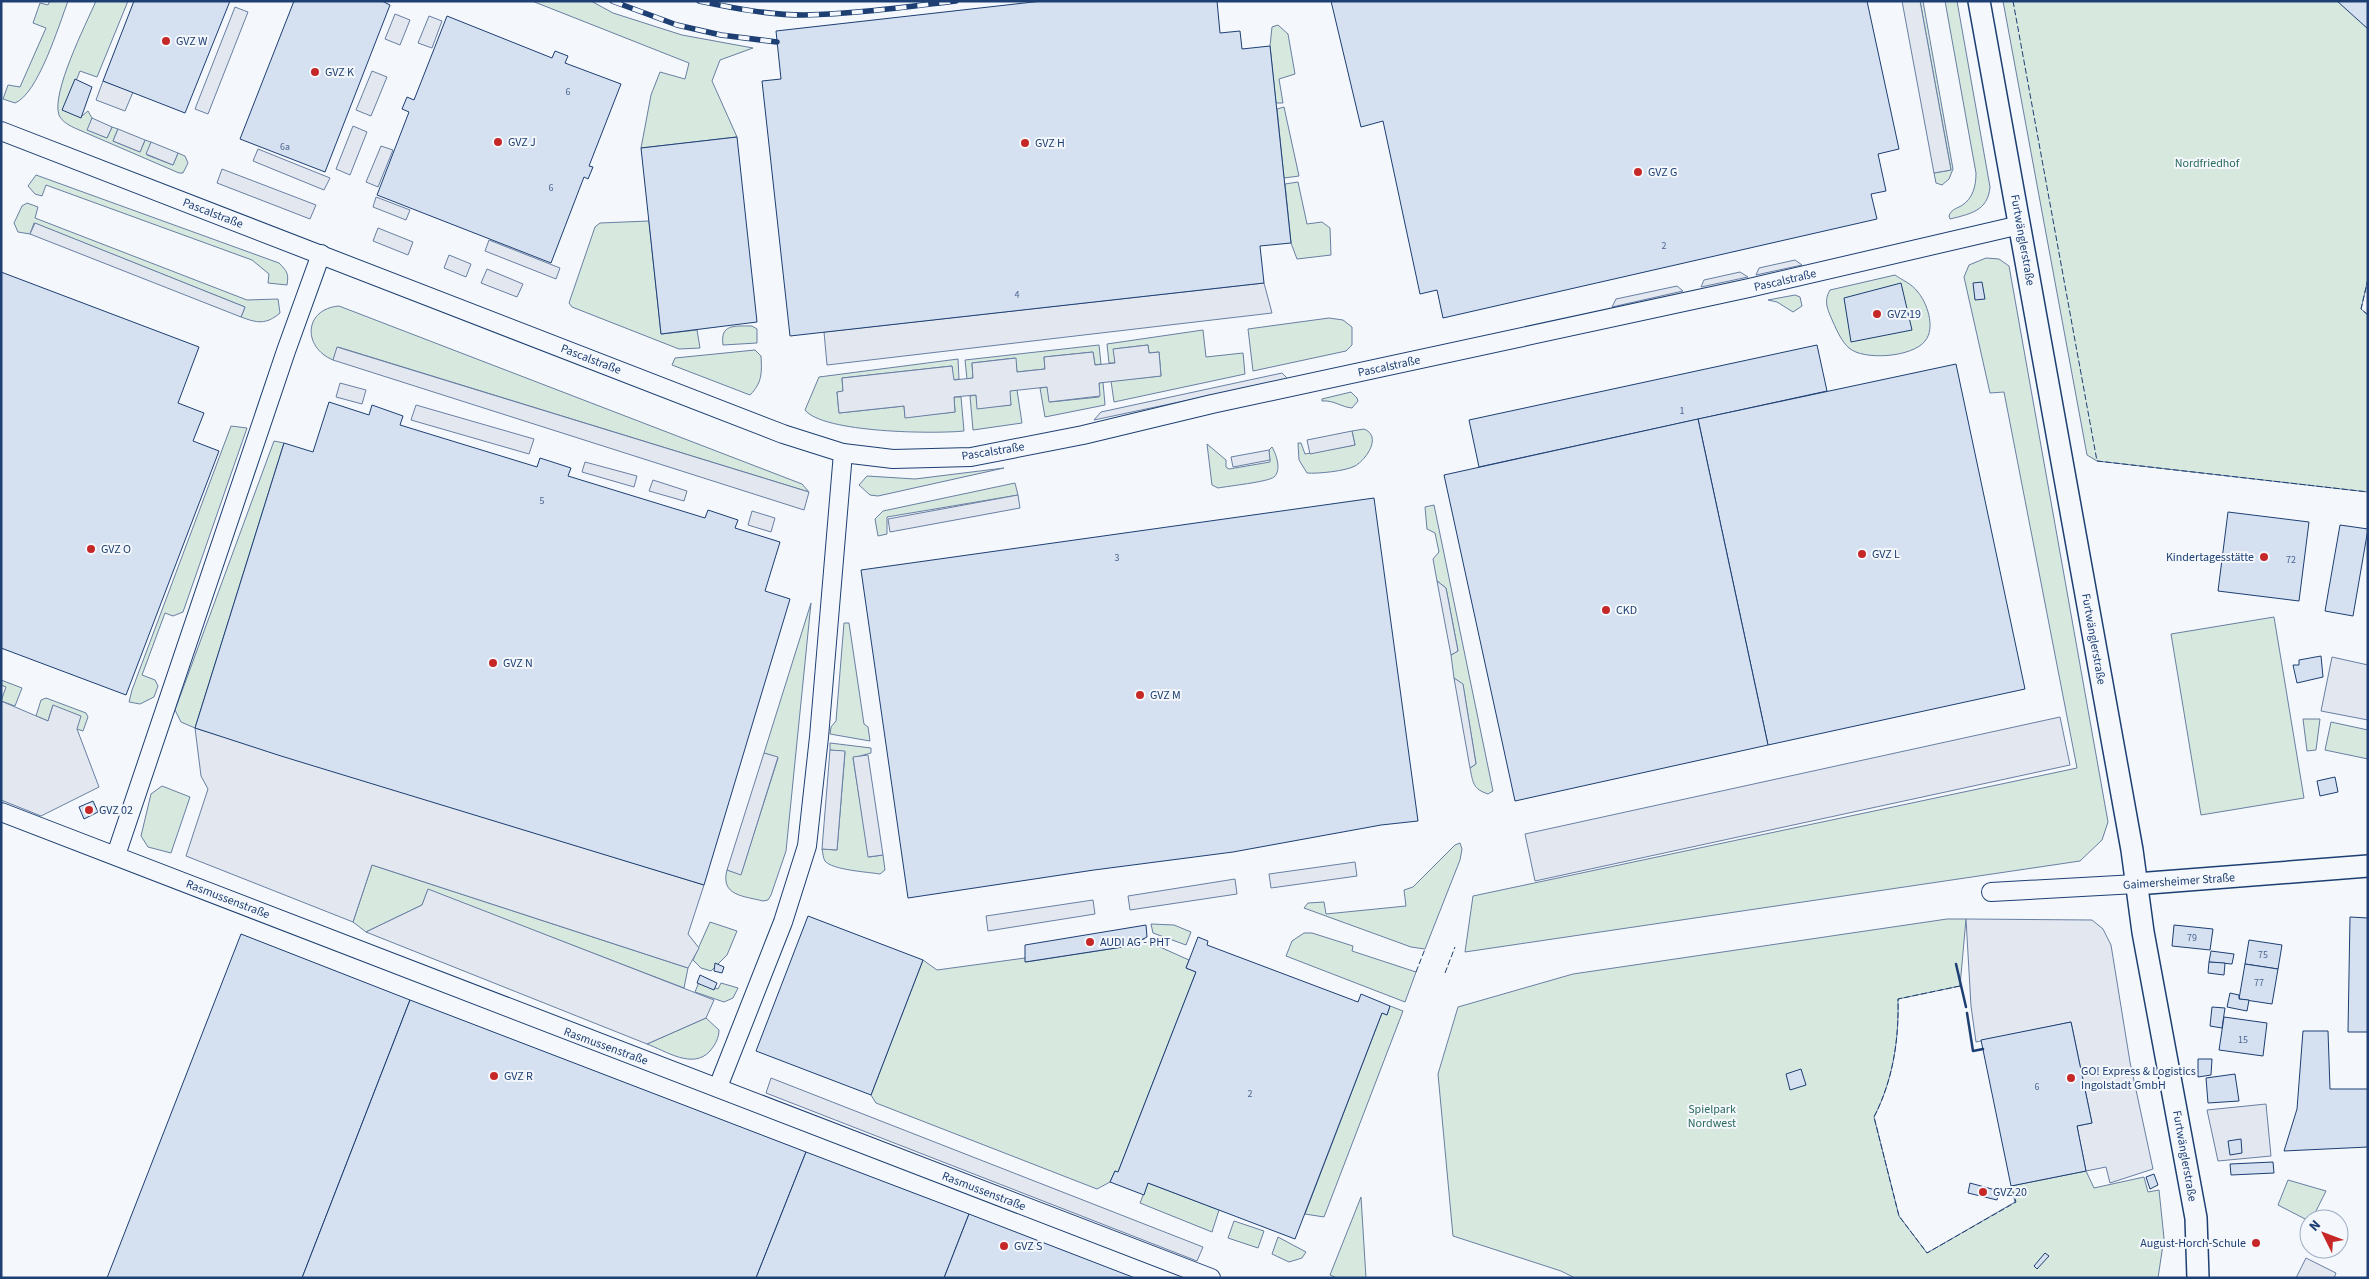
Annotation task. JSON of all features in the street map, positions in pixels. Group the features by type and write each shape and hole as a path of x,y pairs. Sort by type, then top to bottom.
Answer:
{"street":[{"name":"Furtwänglerstraße","path":"1979,1 2136,884 2162,1042 2182,1137 2196,1218 2198,1278"},
{"name":"Pascalstraße","path":"1,131 783,434 843,452 893,459 972,456 1039,444 1212,404 1809,275 2020,225"},
{"path":"116,855 286,351 321,254"},
{"path":"718,1087 783,922 807,846 819,737 843,452"},
{"name":"Rasmussenstraße","path":"1,812 116,855 567,1032 718,1087 1211,1278"},
{"name":"Gaimersheimer Straße","path":"1991,892 2136,884 2368,866"}],"green space":[{"path":"50,1 68,1 40,73 24,97 15,103 3,99 8,85 20,87 46,28 33,23 40,3 48,5"},
{"path":"96,1 128,1 97,77 80,71 65,108 82,116 88,111 92,118 88,130 107,138 112,127 118,129 113,141 140,152 145,140 151,142 147,155 173,165 178,153 185,156 188,163 183,173 179,173 74,128 60,117 58,105 60,91 71,58"},
{"path":"532,1 591,1 613,13 682,35 753,48 720,60 712,81 737,137 641,148 651,95 660,72 685,79 689,63"},
{"path":"1920,1 1923,1 1953,169 1949,179 1942,185 1936,183 1934,173 1951,170"},
{"path":"1945,1 1957,1 1990,187 1986,201 1977,210 1950,219 1951,212 1965,203 1971,196 1976,173"},
{"name":"Nordfriedhof","path":"2003,1 2368,1 2368,279 2361,309 2368,315 2368,492 2097,461 2087,455"},
{"path":"1278,25 1288,34 1295,74 1279,79 1283,103 1276,103 1270,46 1272,27"},
{"path":"1284,107 1299,176 1284,178 1277,109"},
{"path":"36,175 279,263 287,273 287,285 268,283 269,274 252,260 46,185 42,196 35,194 28,186"},
{"path":"1298,182 1307,224 1322,222 1330,228 1331,255 1297,259 1291,243 1285,184"},
{"path":"27,203 38,207 35,218 247,300 278,299 280,313 270,320 261,322 247,319 241,317 245,307 34,223 30,234 18,232 14,223 22,206"},
{"path":"649,221 661,334 697,330 700,348 679,349 572,307 569,303 595,227 600,223"},
{"path":"1986,258 1999,259 2009,266 2108,822 2102,840 2080,861 1465,952 1473,896 2077,768 2004,392 1990,393 1964,277 1969,265"},
{"path":"1895,275 1910,284 1921,296 1929,315 1930,329 1928,336 1919,346 1900,354 1876,356 1856,352 1849,348 1842,340 1829,314 1827,298 1830,290"},
{"path":"1795,295 1800,297 1802,306 1793,312 1777,302 1768,300"},
{"path":"339,306 802,484 809,492 338,347 333,360 323,354 316,346 312,338 311,329 319,314 327,309"},
{"path":"1329,318 1343,320 1352,327 1352,345 1346,351 1253,371 1248,329"},
{"path":"734,326 752,326 757,329 757,343 723,345 726,330"},
{"path":"1203,330 1206,357 1243,353 1245,374 1114,402 1111,381 1161,376 1159,352 1149,353 1148,345 1114,349 1115,363 1109,363 1107,344"},
{"path":"1099,345 1101,364 1095,365 1093,352 1044,357 1045,369 1017,372 1015,358 972,363 973,378 967,379 965,360"},
{"path":"755,350 761,356 761,373 757,386 750,395 672,365 675,358"},
{"path":"958,359 959,379 953,380 952,366 842,378 843,392 837,392 839,413 904,406 905,417 955,412 954,397 961,397 964,431 906,432 856,428 816,418 805,410 819,377"},
{"path":"1103,382 1105,405 1045,417 1040,388 1048,387 1050,402 1099,397 1099,383"},
{"path":"1017,390 1022,423 973,430 970,396 976,395 978,408 1011,405 1009,391"},
{"path":"1351,392 1358,401 1352,408 1322,401 1322,399"},
{"path":"231,426 247,428 183,612 173,616 165,613 142,675 155,680 158,686 154,697 140,704 129,702 132,690"},
{"path":"1364,429 1372,437 1371,448 1360,463 1355,466 1331,472 1307,473 1299,460 1298,443 1301,443 1305,454 1355,445 1352,431"},
{"path":"274,441 284,443 195,728 181,722 175,710"},
{"path":"1207,444 1226,460 1226,467 1229,469 1270,462 1269,450 1272,447 1278,470 1274,477 1264,481 1218,488 1212,485"},
{"path":"1004,468 878,496 870,495 859,485 867,476 915,479"},
{"path":"1015,483 1018,495 887,517 887,534 878,536 875,519 883,511"},
{"path":"1434,505 1493,791 1488,794 1477,788 1470,768 1476,764 1463,685 1454,678 1451,655 1458,651 1446,588 1437,581 1433,559 1439,552 1435,533 1427,529 1425,507"},
{"path":"811,603 786,851 771,895 768,900 763,901 741,896 730,890 726,879 727,870 741,874 778,758 764,753"},
{"path":"2274,617 2304,798 2201,815 2171,634"},
{"path":"844,623 849,623 864,724 868,727 870,741 830,734 831,727 836,721"},
{"path":"1,680 22,688 15,706 1,701 6,687 1,685"},
{"path":"46,698 86,713 88,717 83,731 77,729 53,705 48,721 36,716 41,700"},
{"path":"2303,719 2320,719 2316,750 2307,751"},
{"path":"2331,722 2368,730 2368,759 2325,750"},
{"path":"830,743 871,748 871,753 853,758 869,857 883,855 885,870 880,874 842,869 824,860 822,849 837,850 845,752 830,750"},
{"path":"162,786 190,797 171,853 148,847 141,836 151,794"},
{"path":"1460,843 1462,849 1460,860 1425,949 1411,947 1304,908 1308,903 1324,902 1326,914 1406,906 1404,890 1413,887 1455,845"},
{"path":"372,865 688,968 684,988 428,890 422,905 366,932 353,922"},
{"name":"Spielpark Nordwest","path":"1947,919 1966,919 1960,986 1898,999 1894,1060 1886,1089 1874,1117 1899,1216 1927,1253 2015,1202 2011,1186 2086,1171 2094,1188 2144,1177 2148,1192 2159,1190 2164,1238 2158,1278 1575,1278 1561,1271 1453,1236 1438,1074 1458,1007 1573,974"},
{"path":"710,922 737,931 727,955 711,971 701,968 693,960"},
{"path":"1151,924 1174,925 1191,932 1186,945 1153,933"},
{"path":"1304,933 1312,933 1353,946 1352,951 1416,972 1405,1002 1286,956 1292,941"},
{"path":"1142,939 1189,960 1186,968 1196,972 1118,1172 1115,1171 1110,1182 1097,1189 876,1103 871,1095 923,960 937,970 1025,958 1026,962 1129,946"},
{"path":"699,982 718,989 721,983 738,988 733,998 724,1002 695,992"},
{"path":"1390,1006 1403,1011 1324,1217 1305,1214 1382,1013 1387,1015"},
{"path":"706,1018 719,1030 719,1033 714,1046 703,1056 696,1059 688,1059 647,1044"},
{"path":"2288,1180 2326,1191 2317,1209 2299,1209 2299,1216 2278,1205"},
{"path":"1148,1183 1219,1210 1212,1232 1140,1203"},
{"path":"1361,1197 1366,1278 1337,1278 1330,1275"},
{"path":"1234,1221 1264,1231 1258,1248 1228,1238"},
{"path":"1278,1237 1306,1252 1302,1258 1289,1262 1272,1254"}],"shaded area":[{"path":"1902,1 1920,1 1951,170 1934,173"},
{"path":"235,7 248,12 208,114 195,109"},
{"path":"395,14 410,20 400,45 385,39"},
{"path":"429,16 442,21 432,48 418,43"},
{"path":"372,71 387,77 371,116 356,110"},
{"path":"103,81 133,92 125,111 96,100"},
{"path":"92,118 112,127 107,138 87,130"},
{"path":"353,126 367,132 350,175 336,169"},
{"path":"118,129 145,140 140,152 113,141"},
{"path":"151,142 178,153 173,165 146,154"},
{"path":"381,146 393,150 378,187 366,182"},
{"path":"258,149 330,178 324,190 253,161"},
{"path":"222,169 316,205 310,219 217,183"},
{"path":"376,197 410,210 406,220 373,207"},
{"path":"35,223 245,307 241,317 30,234"},
{"path":"378,228 413,242 408,255 373,241"},
{"path":"489,240 560,268 556,279 485,251"},
{"path":"449,255 471,264 466,277 444,268"},
{"path":"1795,260 1802,265 1756,275 1759,268"},
{"path":"487,269 523,284 517,297 481,283"},
{"path":"1740,272 1748,277 1701,287 1704,280"},
{"path":"1264,283 1272,313 827,365 824,332"},
{"path":"1677,286 1683,291 1612,307 1616,299"},
{"path":"1148,345 1149,353 1159,352 1161,376 1099,383 1100,396 1049,402 1047,387 1010,391 1011,405 977,409 976,395 954,397 955,412 905,418 904,406 839,413 837,392 843,391 842,378 952,366 954,380 973,378 972,363 1016,358 1017,372 1045,369 1044,357 1093,352 1095,365 1115,363 1113,349"},
{"path":"337,347 809,492 804,510 333,360"},
{"path":"1282,373 1288,379 1094,420 1101,412"},
{"path":"340,383 366,390 362,404 336,397"},
{"path":"416,405 534,439 529,454 411,420"},
{"path":"1352,431 1355,445 1310,454 1307,440"},
{"path":"1269,450 1270,460 1233,467 1231,457"},
{"path":"585,462 637,476 634,487 582,472"},
{"path":"653,480 687,491 684,501 649,491"},
{"path":"1018,495 1020,508 890,532 888,519"},
{"path":"752,511 775,518 771,532 748,525"},
{"path":"1437,581 1446,588 1458,651 1451,655"},
{"path":"2332,657 2368,665 2368,720 2321,711"},
{"path":"1454,678 1463,684 1476,764 1470,768"},
{"path":"1,701 48,721 53,705 81,716 77,729 99,787 41,816 1,800"},
{"path":"2060,717 2070,765 1535,881 1525,834"},
{"path":"195,728 704,885 688,934 699,948 688,968 372,865 353,922 186,856 208,789 201,776"},
{"path":"830,750 845,751 837,850 822,849"},
{"path":"764,753 778,757 741,875 727,870"},
{"path":"868,755 883,855 868,857 853,757"},
{"path":"1355,862 1357,876 1271,888 1269,874"},
{"path":"1235,879 1237,894 1130,910 1128,896"},
{"path":"428,889 714,1000 706,1018 647,1044 366,932 422,905"},
{"path":"1093,900 1095,914 988,931 986,916"},
{"path":"1966,919 2092,920 2103,929 2111,945 2130,1062 2153,1169 2110,1183 2106,1167 2086,1171 2077,1126 2092,1123 2071,1022 1976,1042 1971,1006"},
{"path":"771,1078 1203,1247 1197,1261 766,1093"},
{"path":"2266,1104 2271,1156 2218,1161 2207,1110"},
{"path":"2306,1259 2336,1273 2334,1278 2296,1278"}],"building":[{"name":"GVZ W","path":"134,1 230,1 185,113 103,81"},
{"name":"GVZ K","path":"294,1 382,1 390,5 325,172 240,139"},
{"name":"GVZ H","path":"1042,1 1217,1 1220,33 1240,31 1242,49 1270,46 1291,243 1260,246 1264,283 790,336 762,81 781,79 776,31"},
{"name":"GVZ G","path":"1331,1 1867,1 1899,149 1878,154 1886,191 1871,194 1877,219 1443,318 1437,290 1420,294 1383,121 1361,127"},
{"path":"2337,1 2368,1 2368,29"},
{"name":"GVZ J","path":"447,16 552,58 555,51 568,56 565,63 621,84 589,166 593,167 588,179 584,177 551,263 377,195 409,112 402,109 407,97 414,100"},
{"path":"75,79 92,87 81,118 62,110"},
{"path":"737,137 757,322 661,334 641,148"},
{"name":"GVZ O","path":"1,272 199,347 178,403 204,413 193,441 219,451 126,695 1,648"},
{"path":"1982,282 1985,299 1975,300 1973,283"},
{"name":"GVZ 19","path":"1901,283 1912,330 1851,342 1844,298"},
{"path":"1817,345 1827,391 1479,467 1469,420"},
{"name":"GVZ L","path":"1956,364 2025,689 1768,745 1698,419"},
{"name":"GVZ N","path":"329,402 369,415 372,405 403,416 400,425 537,467 540,458 571,468 568,476 705,518 708,510 738,520 735,528 780,542 765,591 790,599 704,885 195,728 284,443 313,452"},
{"name":"CKD","path":"1698,419 1768,745 1515,801 1444,475"},
{"name":"GVZ M","path":"1374,498 1418,821 1381,825 1233,852 1094,870 908,898 861,570"},
{"name":"Kindertagesstätte","path":"2228,512 2309,522 2299,601 2218,591"},
{"path":"2340,525 2368,529 2353,616 2325,611"},
{"path":"2321,656 2323,677 2297,683 2293,665 2299,665 2299,660"},
{"path":"2335,777 2338,792 2320,796 2317,781"},
{"name":"GVZ 02","path":"93,801 98,812 84,819 79,807"},
{"path":"808,916 923,960 871,1095 756,1051"},
{"path":"2350,917 2368,918 2368,1032 2348,1032"},
{"name":"AUDI AG - PHT","path":"1146,925 1147,937 1129,946 1025,962 1025,945"},
{"path":"2174,925 2213,929 2210,950 2172,946"},
{"path":"241,934 410,1000 302,1278 107,1278"},
{"path":"1198,937 1208,941 1207,945 1358,1002 1361,994 1390,1006 1387,1015 1382,1013 1295,1239 1148,1183 1144,1195 1110,1182 1115,1171 1118,1172 1196,972 1186,968"},
{"path":"2249,940 2282,945 2278,969 2245,964"},
{"path":"2211,951 2234,954 2232,964 2209,962"},
{"path":"2209,962 2225,963 2224,975 2208,973"},
{"path":"715,963 724,967 722,973 714,971"},
{"path":"2245,964 2278,969 2272,1004 2239,999"},
{"path":"700,975 717,983 714,990 697,983"},
{"path":"2230,993 2239,995 2239,999 2249,1000 2247,1011 2227,1007"},
{"name":"GVZ R","path":"410,1000 806,1152 756,1278 302,1278"},
{"path":"2212,1007 2225,1008 2222,1028 2210,1026"},
{"path":"2224,1017 2267,1023 2263,1056 2219,1050"},
{"path":"2071,1022 2092,1123 2077,1126 2086,1171 2011,1186 1981,1040"},
{"path":"2303,1031 2328,1031 2330,1089 2368,1089 2368,1147 2284,1151 2297,1109"},
{"path":"2198,1059 2212,1059 2211,1075 2198,1077"},
{"path":"1801,1069 1806,1085 1790,1090 1786,1074"},
{"path":"2235,1074 2239,1101 2208,1103 2206,1078"},
{"path":"2241,1139 2242,1153 2230,1155 2228,1141"},
{"path":"806,1152 969,1214 944,1278 756,1278"},
{"path":"2273,1162 2274,1173 2231,1175 2230,1164"},
{"path":"2154,1174 2158,1185 2150,1189 2146,1177"},
{"name":"GVZ 20","path":"1970,1183 1999,1191 1997,1200 1968,1193"},
{"name":"GVZ S","path":"969,1214 1135,1278 944,1278"},
{"path":"2045,1253 2049,1256 2037,1269 2034,1266"}],"railway":[{"path":"612,1 677,25 721,35 777,42"},
{"path":"699,1 738,9 791,15 861,12 956,1"}],"fence":[{"path":"2013,1 2097,461 2368,492"},
{"path":"2368,279 2361,309 2368,315"},
{"path":"1445,973 1455,947"},
{"path":"1416,972 1425,949"},
{"path":"1960,986 1898,999 1894,1060 1886,1089 1874,1117 1899,1216 1927,1253 2016,1202 2011,1186"}],"wall":[{"path":"1956,964 1966,1007"},
{"path":"1967,1013 1973,1051 1983,1049"}],"place":[{"name":"GVZ W","path":"166,41"},
{"name":"GVZ K","path":"315,72"},
{"name":"GVZ J","path":"498,142"},
{"name":"GVZ H","path":"1025,143"},
{"name":"GVZ G","path":"1638,172"},
{"name":"GVZ 19","path":"1877,314"},
{"name":"GVZ O","path":"91,549"},
{"name":"GVZ L","path":"1862,554"},
{"name":"Kindertagesstätte","path":"2264,557"},
{"name":"CKD","path":"1606,610"},
{"name":"GVZ N","path":"493,663"},
{"name":"GVZ M","path":"1140,695"},
{"name":"GVZ 02","path":"89,810"},
{"name":"AUDI AG - PHT","path":"1090,942"},
{"name":"GVZ R","path":"494,1076"},
{"name":"GO! Express & Logistics Ingolstadt GmbH","path":"2071,1078"},
{"name":"GVZ 20","path":"1983,1192"},
{"name":"August-Horch-Schule","path":"2256,1243"},
{"name":"GVZ S","path":"1004,1246"}]}
